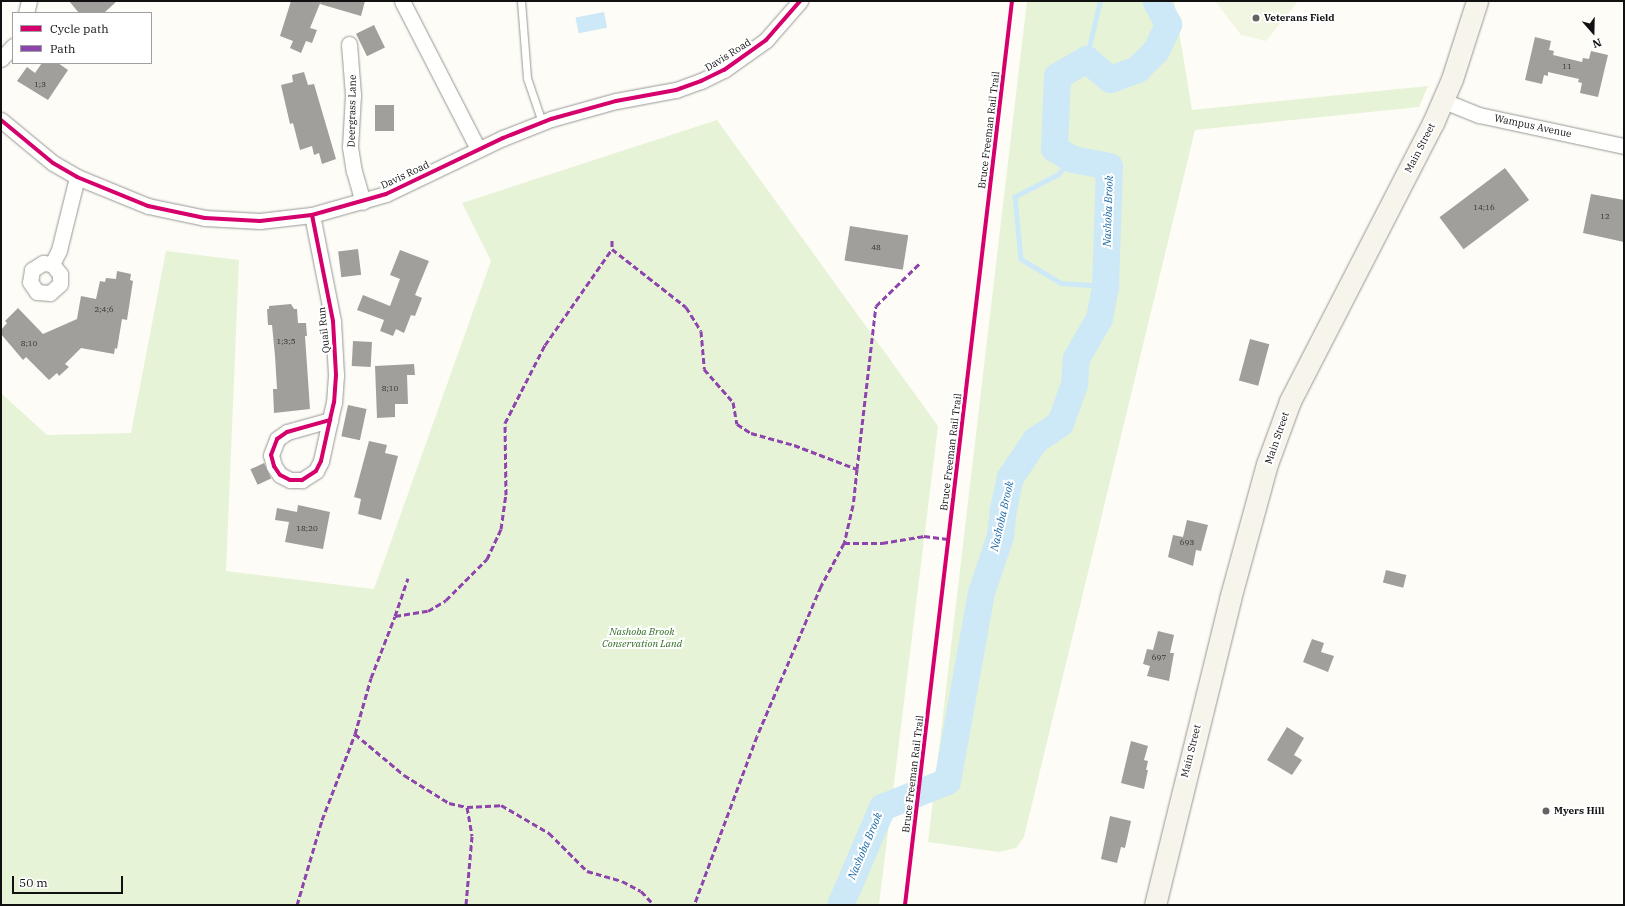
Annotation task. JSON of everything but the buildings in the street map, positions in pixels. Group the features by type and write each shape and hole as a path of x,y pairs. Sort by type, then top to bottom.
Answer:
{"main road":[{"name":"Main Street","path":"1155,905 1230,599 1267,464 1285,415 1444,101 1477,1"}],"street":[{"path":"26,12 29,1"},
{"path":"402,1 478,149"},
{"name":"Davis Road","path":"1,120 53,163 77,177 148,206 205,218 260,221 312,215 363,202 407,184 478,149 542,122 609,102 676,90 700,81 724,70 756,48 784,22 800,1"},
{"name":"Deergrass Lane","path":"349,44 353,95 350,147 354,171 363,202"},
{"path":"1,60 12,47"},
{"name":"Wampus Avenue","path":"1444,101 1479,114 1624,146"},
{"path":"52,264 59,250 77,177"},
{"name":"Quail Run","path":"312,215 333,321 336,374 330,420 321,461 316,472 302,480 290,480 280,475 274,466 272,455 278,439 287,432 330,420"}],"lane":[{"path":"522,1 524,58 527,78 542,122"}],"green space":[{"path":"1027,1 1174,1 1192,110 1428,86 1419,107 1195,130 1024,837 1016,848 999,852 928,842"},
{"name":"Veterans Field","path":"1215,1 1298,1 1266,41 1241,35"},
{"name":"Nashoba Brook Conservation Land","path":"717,120 938,426 879,905 1,905 1,393 47,435 131,433 166,251 239,260 226,571 374,589 491,261 462,203"}],"water":[{"path":"604,12 607,28 579,33 576,18"}],"waterway":[{"path":"1086,59 1100,1"},
{"name":"Nashoba Brook","path":"840,905 882,807 947,781 981,592 1000,536 1003,509 1010,477 1035,440 1060,423 1074,384 1076,358 1099,318 1105,286 1109,166 1072,159 1054,148 1057,76 1086,59 1110,79 1137,69 1156,50 1168,24 1156,1"},
{"path":"1072,159 1058,175 1015,197 1021,259 1061,283 1105,286"}],"marked path":[{"path":"612,240 612,249"},
{"path":"297,905 322,820 355,734 371,678 395,616 428,611 446,600 487,559 501,529 506,495 505,423 545,345 612,249 686,307 701,331 704,369 733,402 737,424 751,433 794,445 857,469 853,505 844,543 821,586 757,736 694,905"},
{"path":"857,469 876,306 920,263"},
{"path":"844,543 882,543 924,536 948,539"},
{"path":"395,616 408,578"},
{"path":"355,734 404,775 449,803 467,807 472,836 466,905"},
{"path":"467,807 501,805 549,833 587,871 622,881 641,891 654,905"}],"cycle path":[{"path":"1,120 53,163 77,177 148,206 205,218 260,221 312,215 386,194 503,138 551,119 616,101 676,90 701,81 724,70 766,40 800,1"},
{"name":"Bruce Freeman Rail Trail","path":"905,905 1012,1"},
{"path":"312,215 333,321 336,375 334,402 321,461 316,471 302,480 290,480 280,475 274,466 271,455 277,439 287,432 330,420"}],"place":[{"name":"Veterans Field","path":"1256,18"},
{"name":"Myers Hill","path":"1546,811"}]}
